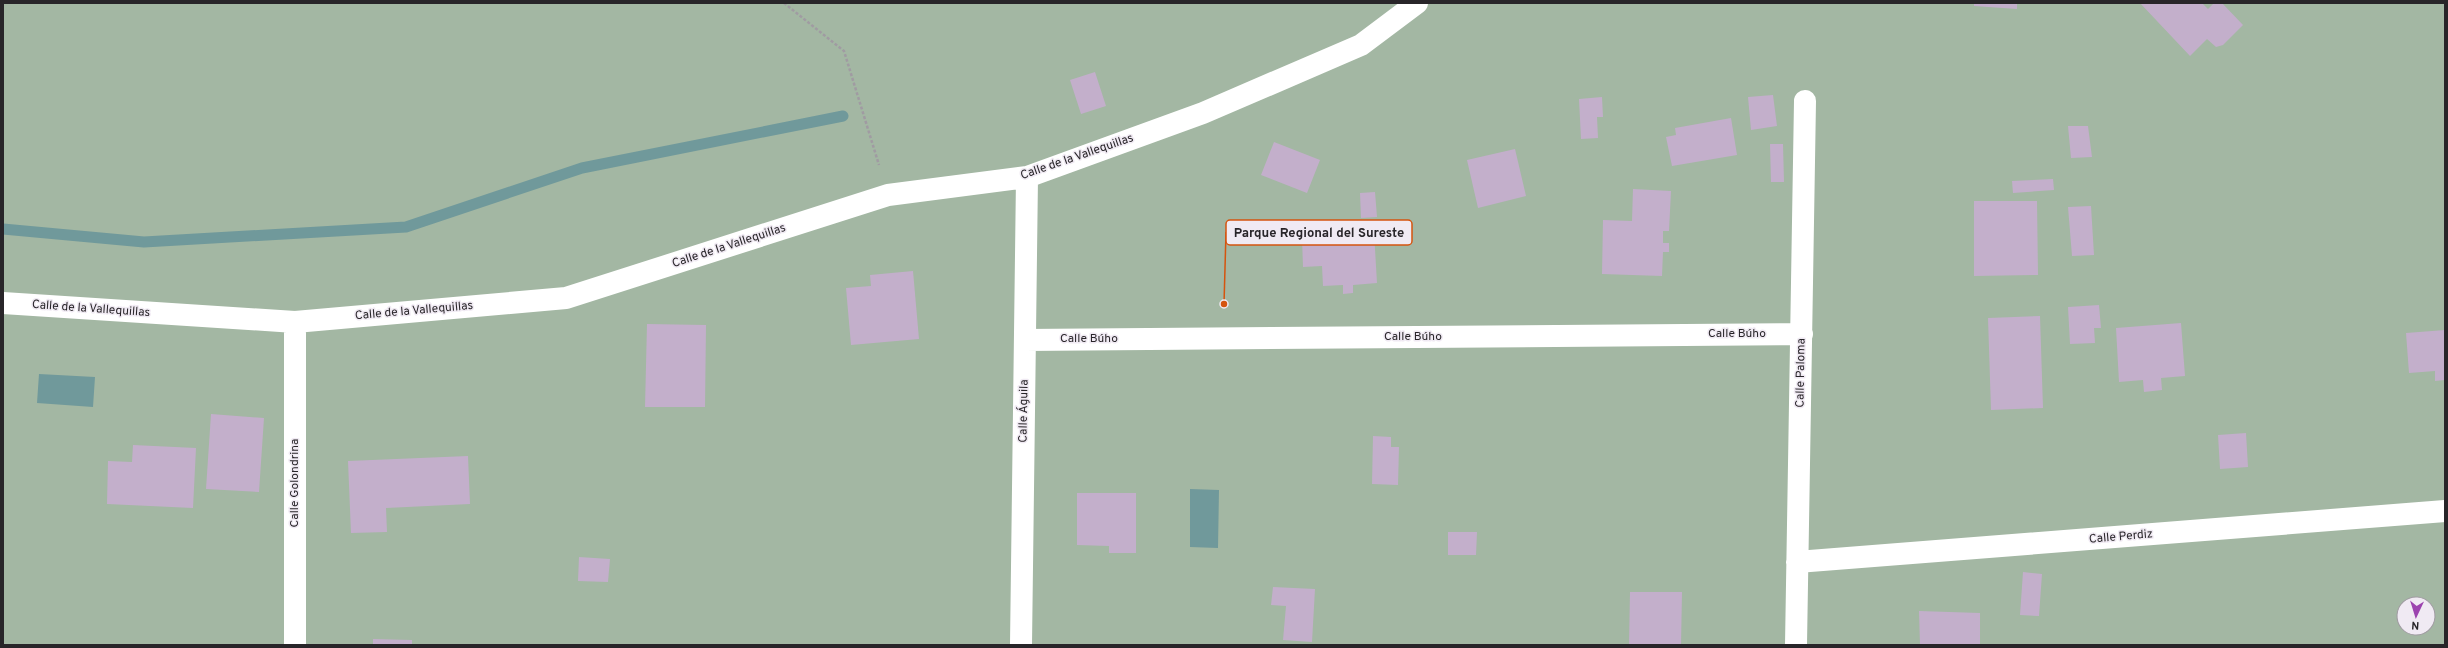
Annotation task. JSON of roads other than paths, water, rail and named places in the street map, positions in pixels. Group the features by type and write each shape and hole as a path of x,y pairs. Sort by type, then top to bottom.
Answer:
{"street":[{"name":"Calle de la Vallequillas","path":"3,303 295,322 566,298 888,195 1027,177 1203,113 1361,45 1417,3"},
{"name":"Calle Paloma","path":"1796,645 1805,102"},
{"name":"Calle Águila","path":"1021,645 1027,177"},
{"name":"Calle Golondrina","path":"295,322 295,645"},
{"name":"Calle Búho","path":"1025,340 1802,334"},
{"name":"Calle Perdiz","path":"1797,562 2445,511"}],"water":[{"path":"39,374 95,377 93,407 37,403"},
{"path":"1190,489 1219,490 1218,548 1190,547"}],"waterway":[{"path":"3,229 144,242 406,227 582,168 843,116"}],"place":[{"name":"Parque Regional del Sureste","path":"1224,304"}]}
